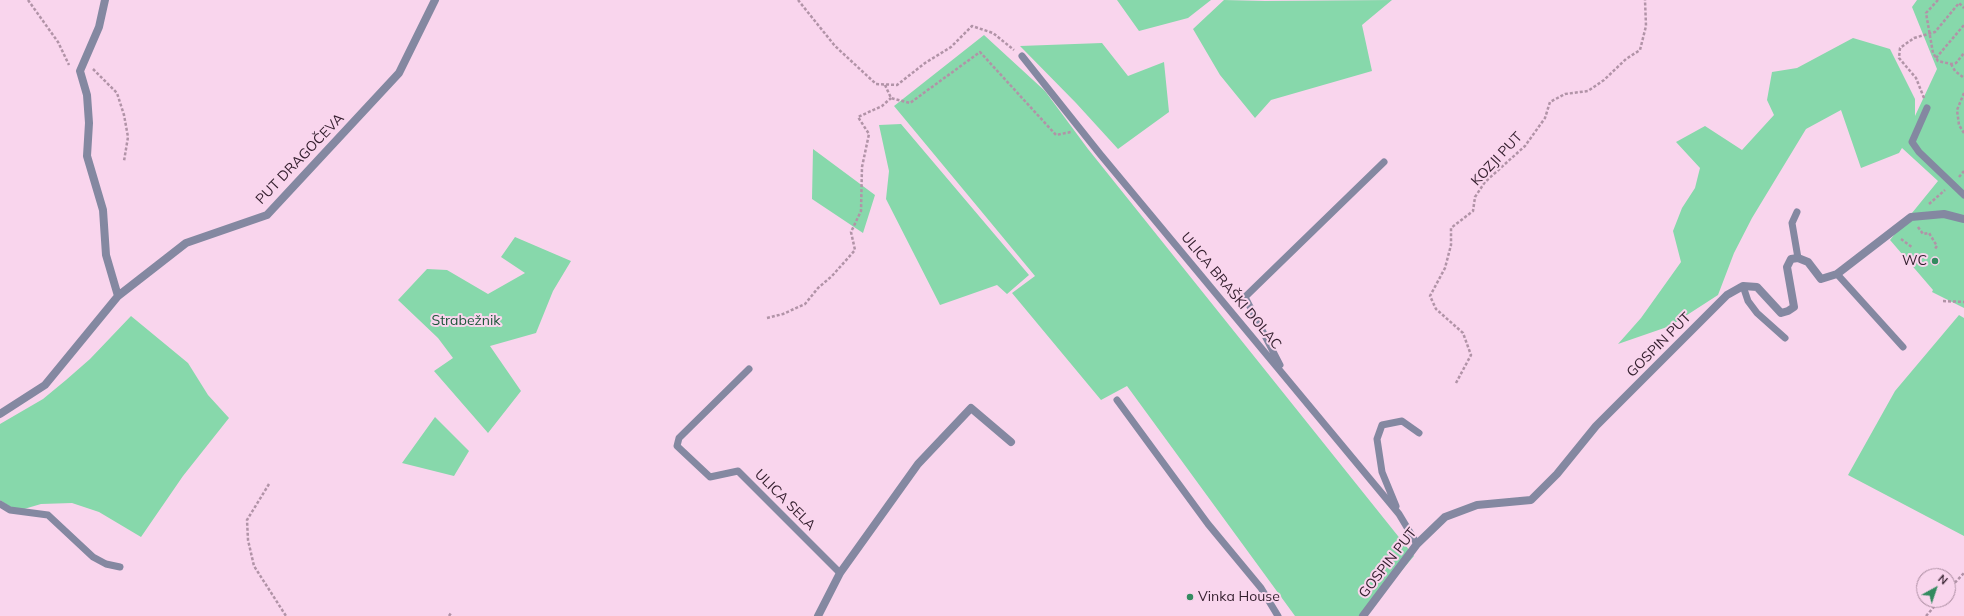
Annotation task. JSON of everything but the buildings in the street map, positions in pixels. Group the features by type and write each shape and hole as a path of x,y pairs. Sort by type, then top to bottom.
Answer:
{"street":[{"path":"105,0 99,27 80,71 87,95 89,123 87,156 103,210 106,255 118,296"},
{"name":"PUT DRAGOČEVA","path":"0,414 45,385 118,296 186,243 267,215 399,73 435,0"},
{"path":"1744,286 1756,287 1781,312 1788,311 1794,307 1787,267 1791,259 1798,258 1808,262 1821,279 1837,274 1911,217 1944,214 1964,219"},
{"name":"GOSPIN PUT","path":"1363,616 1417,544 1445,517 1477,505 1531,500 1557,474 1596,426 1643,378 1727,294 1744,286"},
{"path":"818,616 840,573 918,464 971,408 1011,442"}],"lane":[{"name":"ULICA BRAŠKI DOLAC","path":"1022,56 1100,154 1399,514 1417,544"},
{"path":"1927,108 1912,142 1919,152 1964,195"},
{"path":"1286,378 1245,297 1384,162"},
{"path":"1797,212 1792,223 1798,258"},
{"path":"1837,274 1903,347"},
{"path":"1744,286 1748,301 1757,313 1785,338"},
{"name":"ULICA SELA","path":"749,369 679,438 677,446 710,477 738,471 840,573"},
{"path":"1117,400 1208,524 1261,588 1278,616"},
{"path":"1399,514 1382,472 1377,439 1382,425 1402,421 1419,433"},
{"path":"0,504 10,510 48,515 93,557 106,564 120,567"}],"path":[{"path":"28,0 58,42 69,65"},
{"path":"798,0 835,46 876,84 897,85 925,63 951,47 972,26 993,33 1022,56"},
{"name":"KOZJI PUT","path":"1456,383 1471,355 1463,333 1436,309 1430,296 1445,268 1451,245 1451,228 1473,211 1475,197 1485,182 1525,146 1545,118 1550,102 1565,94 1588,91 1604,80 1626,59 1640,50 1646,26 1645,0"},
{"path":"1938,0 1926,12 1933,53 1938,61 1951,64 1956,63 1964,53"},
{"path":"1956,0 1964,8"},
{"path":"1927,108 1916,78 1899,58 1900,48 1914,38 1935,32 1959,3"},
{"path":"1936,58 1964,24"},
{"path":"891,98 910,103 980,52 1056,135 1066,134 1080,128"},
{"path":"84,61 117,93 124,115 128,137 124,161"},
{"path":"1951,64 1955,71 1964,78"},
{"path":"886,85 891,98"},
{"path":"1964,93 1957,110 1959,125 1964,133"},
{"path":"767,318 783,314 805,304 818,288 832,276 855,250 851,232 861,210 862,167 869,134 858,117 882,106 891,98"},
{"path":"1928,204 1952,184 1964,171"},
{"path":"1911,217 1923,234 1930,233 1937,246 1934,250"},
{"path":"1891,232 1913,248"},
{"path":"1943,301 1964,302"},
{"path":"269,484 247,520 248,540 254,566 286,616"},
{"path":"1956,582 1964,573"},
{"path":"1926,616 1933,608"}],"green space":[{"path":"1117,0 1211,0 1188,18 1139,31"},
{"path":"1224,0 1392,0 1362,25 1372,71 1271,100 1255,118 1220,75 1193,29"},
{"path":"1917,0 1964,0 1964,308 1932,292 1933,290 1890,240 1938,181 1902,148 1899,153 1861,168 1841,110 1806,129 1752,218 1734,253 1718,295 1670,326 1618,344 1641,318 1681,262 1673,231 1682,208 1695,188 1700,168 1676,142 1705,126 1742,150 1774,115 1767,100 1772,72 1797,68 1853,38 1890,49 1915,99 1915,116 1937,69 1912,7"},
{"path":"984,35 1045,91 1088,149 1414,556 1363,616 1295,616 1127,386 1101,400 1012,293 1035,276 894,106"},
{"path":"1102,43 1128,76 1164,62 1169,112 1118,149 1076,103 1020,46"},
{"path":"901,124 1029,275 1007,294 997,285 940,305 886,199 889,171 879,125"},
{"path":"813,149 875,195 863,233 812,199"},
{"name":"Strabežnik","path":"515,237 571,261 553,291 536,333 490,346 521,391 488,433 434,371 453,358 438,338 398,300 427,269 447,270 488,294 525,273 501,257"},
{"path":"1959,315 1964,318 1964,536 1848,475 1895,391"},
{"path":"131,316 188,363 208,395 229,418 183,476 141,537 99,512 72,503 41,504 24,509 12,508 0,500 0,424 43,399 90,359"},
{"path":"435,417 469,451 454,476 402,463"}],"place":[{"name":"WC","path":"1935,261"},
{"name":"Vinka House","path":"1190,597"}]}
